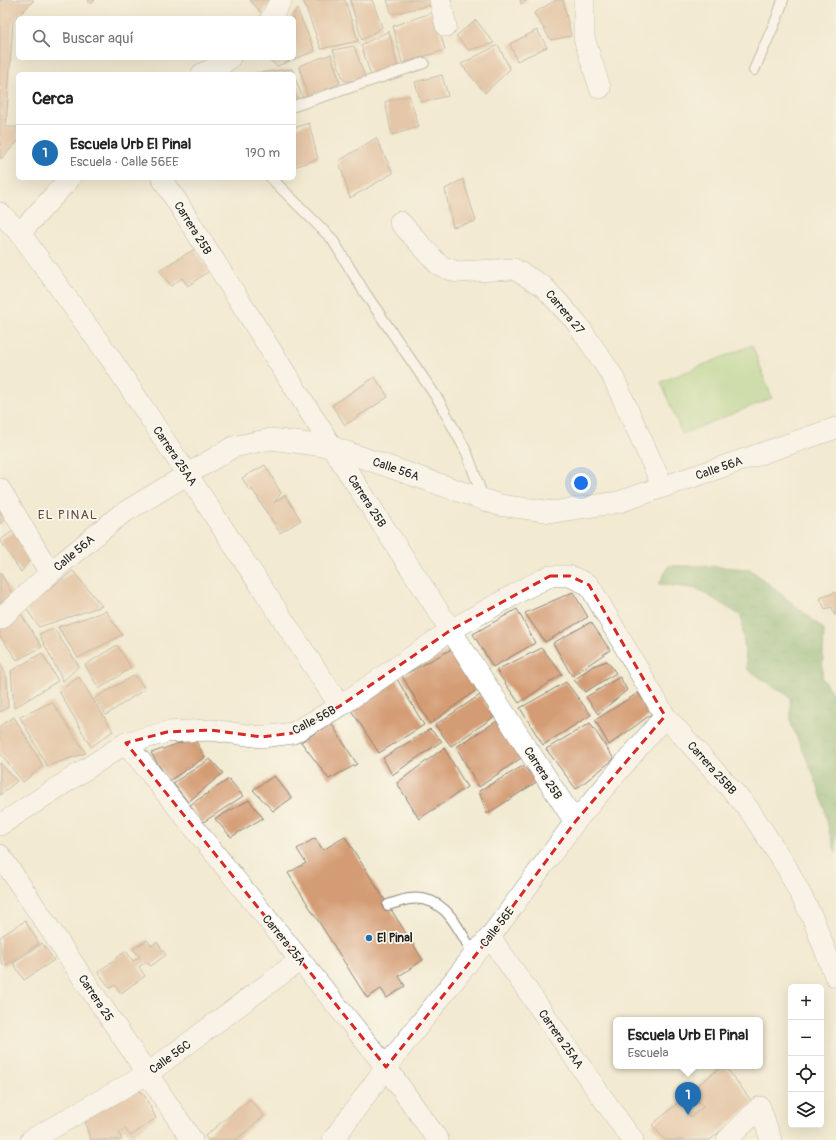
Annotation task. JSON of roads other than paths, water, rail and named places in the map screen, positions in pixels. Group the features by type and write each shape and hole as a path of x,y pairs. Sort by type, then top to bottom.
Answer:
{"street":[{"path":"272,16 281,0"},
{"path":"440,0 446,26"},
{"path":"584,0 584,38 600,88"},
{"path":"206,72 227,60"},
{"path":"20,233 68,180"},
{"name":"Carrera 25B","path":"163,180 332,447 575,822"},
{"name":"Carrera 25AA","path":"0,213 20,233 110,359 340,706"},
{"name":"Carrera 27","path":"400,222 439,265 457,272 514,269 543,286 576,322 612,375 663,487"},
{"name":"Calle 56A","path":"0,619 50,573 120,514 233,447 271,439 332,447 499,505 553,512 619,502 836,428"},
{"path":"0,489 50,573"},
{"name":"Calle 56B","path":"0,825 126,743 167,732 211,730 262,737 293,733 340,706 450,630 550,576 570,576"},
{"name":"Carrera 25BB","path":"570,576 589,585 665,716 748,808 757,821 787,868 813,919 835,976"},
{"name":"Calle 56E","path":"333,1140 386,1067 474,955 490,937 575,822 665,716"},
{"name":"Carrera 25A","path":"126,743 386,1067 438,1140"},
{"name":"Carrera 25","path":"0,855 192,1140"},
{"name":"Carrera 25AA","path":"490,937 628,1134"},
{"name":"Calle 56C","path":"31,1140 55,1134 147,1074 300,960"},
{"path":"727,1140 760,1107 771,1140"}],"lane":[{"path":"754,70 777,18 783,0"},
{"path":"296,105 424,63"},
{"path":"273,180 332,240 365,293 439,401 467,453 484,500"},
{"path":"388,906 408,899 424,899 438,904 450,916 474,955"}],"place":[{"name":"El Pinal","path":"369,938"},
{"name":"Escuela Urb El Pinal","path":"688,1115"}],"district":[{"name":"EL PINAL","path":"68,514"}]}
